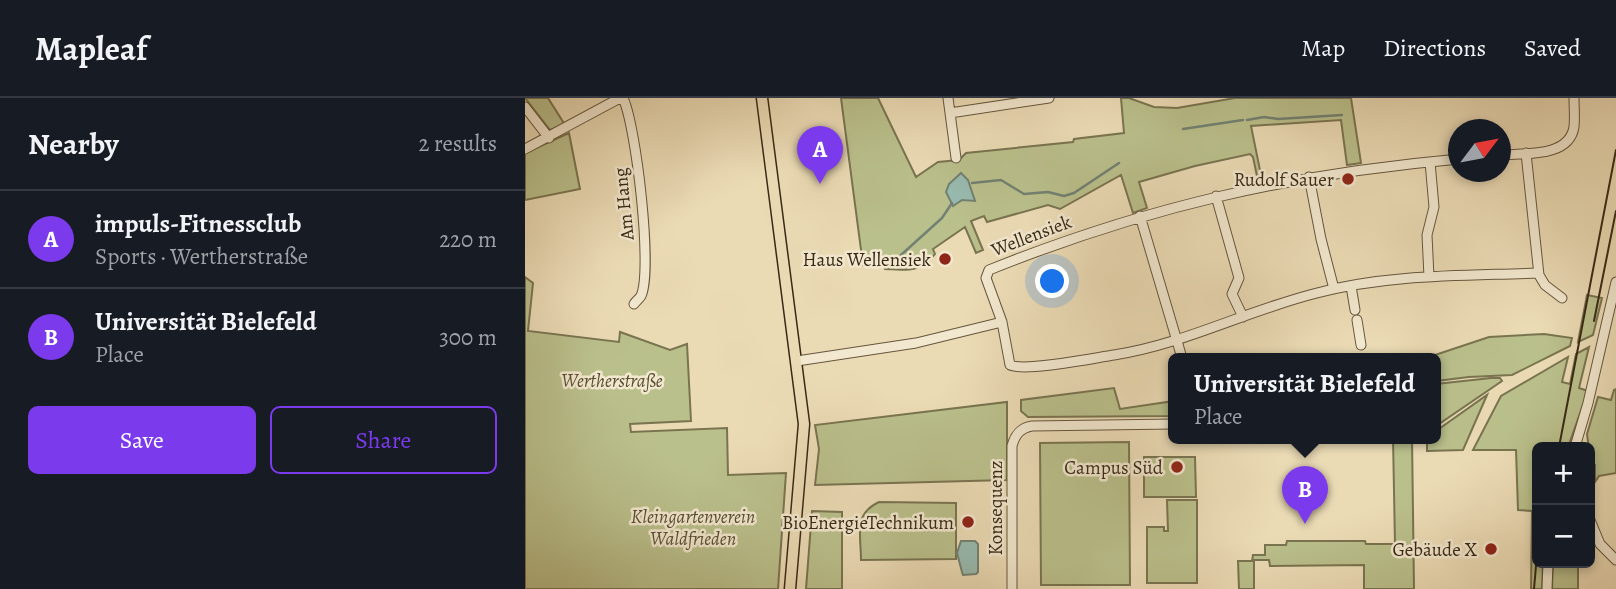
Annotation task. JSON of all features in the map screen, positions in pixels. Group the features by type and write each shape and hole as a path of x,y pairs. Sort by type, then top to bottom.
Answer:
{"main road":[{"path":"762,98 797,361 804,435 790,589"}],"street":[{"path":"525,149 621,98"},
{"name":"Am Hang","path":"621,98 634,143 645,248 642,295 634,304"},
{"path":"948,98 955,158"},
{"path":"950,113 1049,98"},
{"path":"1511,154 1549,151 1562,145 1571,134 1574,98"},
{"path":"525,107 548,138"},
{"path":"1526,153 1538,272 1545,285 1562,298"},
{"name":"Wellensiek","path":"1448,160 1310,177 1216,195 1061,242 987,272 986,278 1002,322 1009,362 1014,368 1123,353 1176,340 1309,295 1351,286 1429,277 1538,272"},
{"path":"1429,277 1427,235 1434,207 1430,162"},
{"path":"1310,177 1334,289"},
{"path":"1216,195 1239,278 1232,294 1243,317"},
{"path":"1140,216 1180,353"},
{"path":"1576,442 1614,307 1616,282"},
{"path":"1351,286 1361,345"},
{"path":"797,361 900,346 1002,322"},
{"name":"Konsequenz","path":"1012,589 1012,446 1017,434 1031,426 1168,424"},
{"path":"1595,532 1600,544 1616,560"},
{"path":"1547,589 1548,568"}],"green space":[{"path":"525,98 548,98 565,125 550,130"},
{"path":"841,98 878,98 916,177 938,162 959,160 966,153 1073,142 1074,139 1124,133 1121,98 1129,98 1154,107 1177,108 1235,98 1351,98 1361,163 1347,165 1341,120 1251,126 1262,180 1258,181 1250,154 1195,166 1139,182 1147,208 1133,213 1121,175 1060,209 1048,205 987,222 984,216 971,221 983,250 976,253 965,227 933,249 935,254 924,264 913,269 885,269 882,257 863,265"},
{"path":"569,133 580,189 525,200 525,153"},
{"path":"525,277 533,283 528,331 619,342 620,332 670,350 687,344 691,421 630,424 631,432 727,428 728,475 786,473 778,589 525,589"},
{"path":"1587,295 1602,298 1593,335 1578,342"},
{"path":"1544,334 1572,338 1570,346 1512,375 1441,380 1441,353 1489,337"},
{"path":"1589,347 1579,388 1588,391 1570,442 1532,442 1532,511 1518,510 1516,450 1473,450 1501,396 1568,357 1562,382 1570,384 1576,354"},
{"path":"1491,378 1500,378 1502,381 1441,423 1441,383"},
{"path":"1114,388 1120,409 1168,402 1168,416 1028,417 1021,411 1021,400"},
{"path":"1616,389 1616,473 1599,476 1595,482 1595,442 1588,442 1587,434 1598,397 1611,400"},
{"path":"1487,395 1463,450 1427,451 1427,444 1441,444 1441,427"},
{"path":"1007,402 1007,480 815,485 819,449 815,425"},
{"path":"1129,442 1130,585 1041,585 1040,443"},
{"path":"1393,444 1412,444 1414,589 1364,589 1364,565 1270,566 1269,560 1254,560 1254,589 1239,589 1238,561 1252,561 1253,555 1265,555 1265,545 1286,545 1287,541 1365,541 1366,544 1395,544"},
{"path":"1144,457 1195,457 1196,497 1144,497"},
{"path":"1167,500 1197,500 1197,583 1147,583 1147,527 1164,527 1164,531 1168,531"},
{"path":"879,502 956,503 956,559 861,560 862,519 871,507"},
{"path":"812,511 842,512 842,589 806,589"},
{"path":"1532,511 1532,568 1543,568 1542,589 1531,589"},
{"path":"1553,568 1578,568 1578,589 1552,589"}],"water":[{"path":"961,173 968,180 975,201 962,200 953,206 946,192 949,184"},
{"path":"961,541 975,541 978,544 976,574 963,575 957,553"}],"waterway":[{"path":"1247,120 1264,117 1278,119 1342,115"},
{"path":"1183,129 1243,120"},
{"path":"972,183 1001,180 1024,194 1048,192 1064,196 1074,193 1119,163"},
{"path":"901,255 942,218 952,203"}],"tram line":[{"path":"1560,442 1616,150"},
{"path":"1594,321 1616,211"},
{"path":"1534,589 1536,568"}],"place":[{"name":"Rudolf Sauer","path":"1348,179"},
{"name":"impuls-Fitnessclub","path":"820,184"},
{"name":"Haus Wellensiek","path":"945,259"},
{"name":"Campus Süd","path":"1177,467"},
{"name":"BioEnergieTechnikum","path":"968,522"},
{"name":"Universität Bielefeld","path":"1305,524"},
{"name":"Gebäude X","path":"1491,549"}],"park label":[{"name":"Wertherstraße","path":"612,380"},
{"name":"Kleingartenverein Waldfrieden","path":"693,527"}]}
